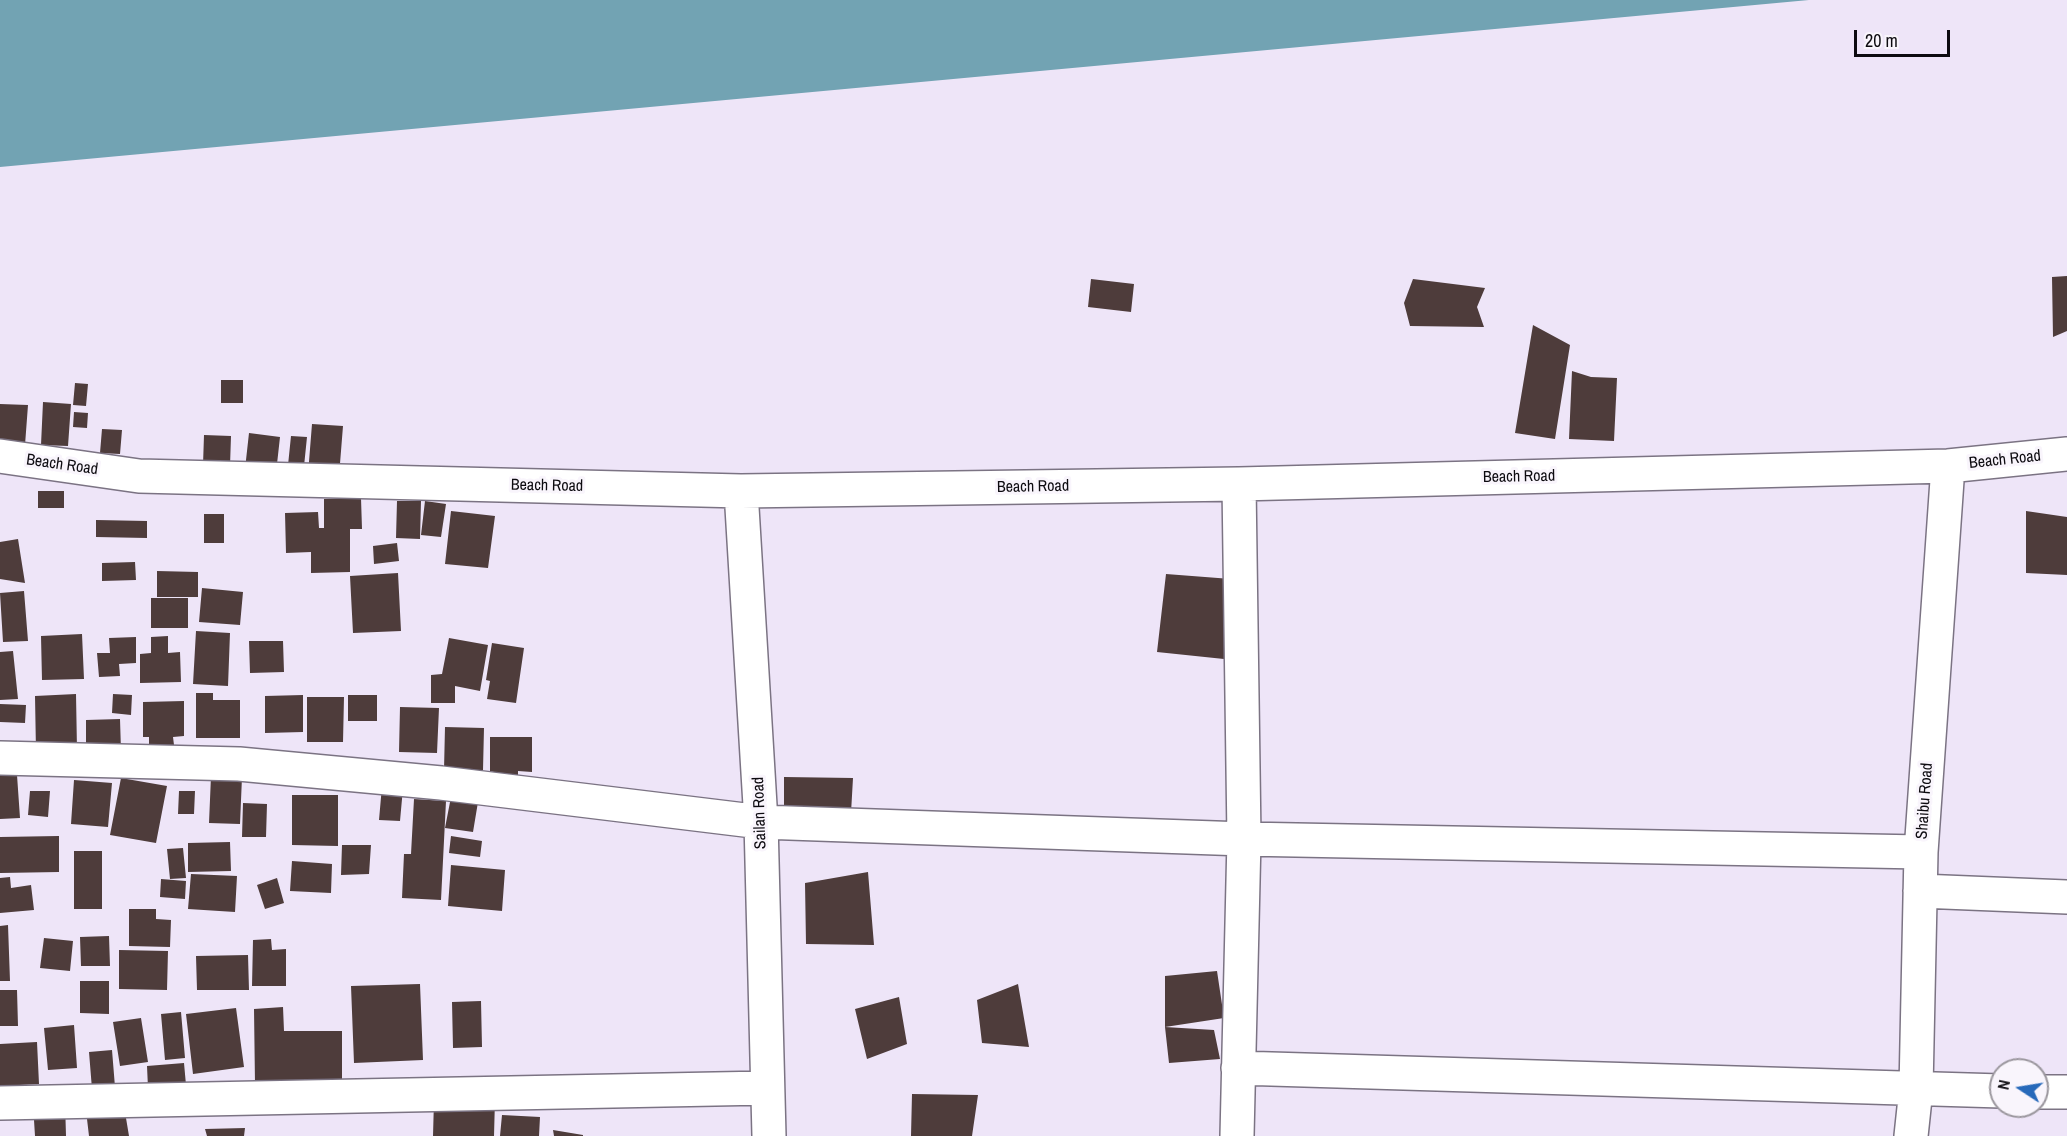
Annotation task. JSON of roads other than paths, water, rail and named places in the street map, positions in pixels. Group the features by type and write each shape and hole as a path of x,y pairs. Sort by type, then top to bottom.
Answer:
{"street":[{"name":"Beach Road","path":"0,456 140,476 741,491 1239,483 1948,466 2067,454"},
{"name":"Shaibu Road","path":"1911,1136 1916,1089 1921,852 1948,466"},
{"path":"1237,1136 1244,839 1239,483"},
{"name":"Sailan Road","path":"741,491 762,822 766,1088 769,1136"},
{"path":"0,758 239,764 441,783 762,822 1244,839 1921,852"},
{"path":"1920,891 2067,897"},
{"path":"1238,1068 1989,1091"},
{"path":"0,1103 766,1088"},
{"path":"2049,1092 2067,1092"}],"water":[{"path":"0,0 1809,0 0,167"}]}
